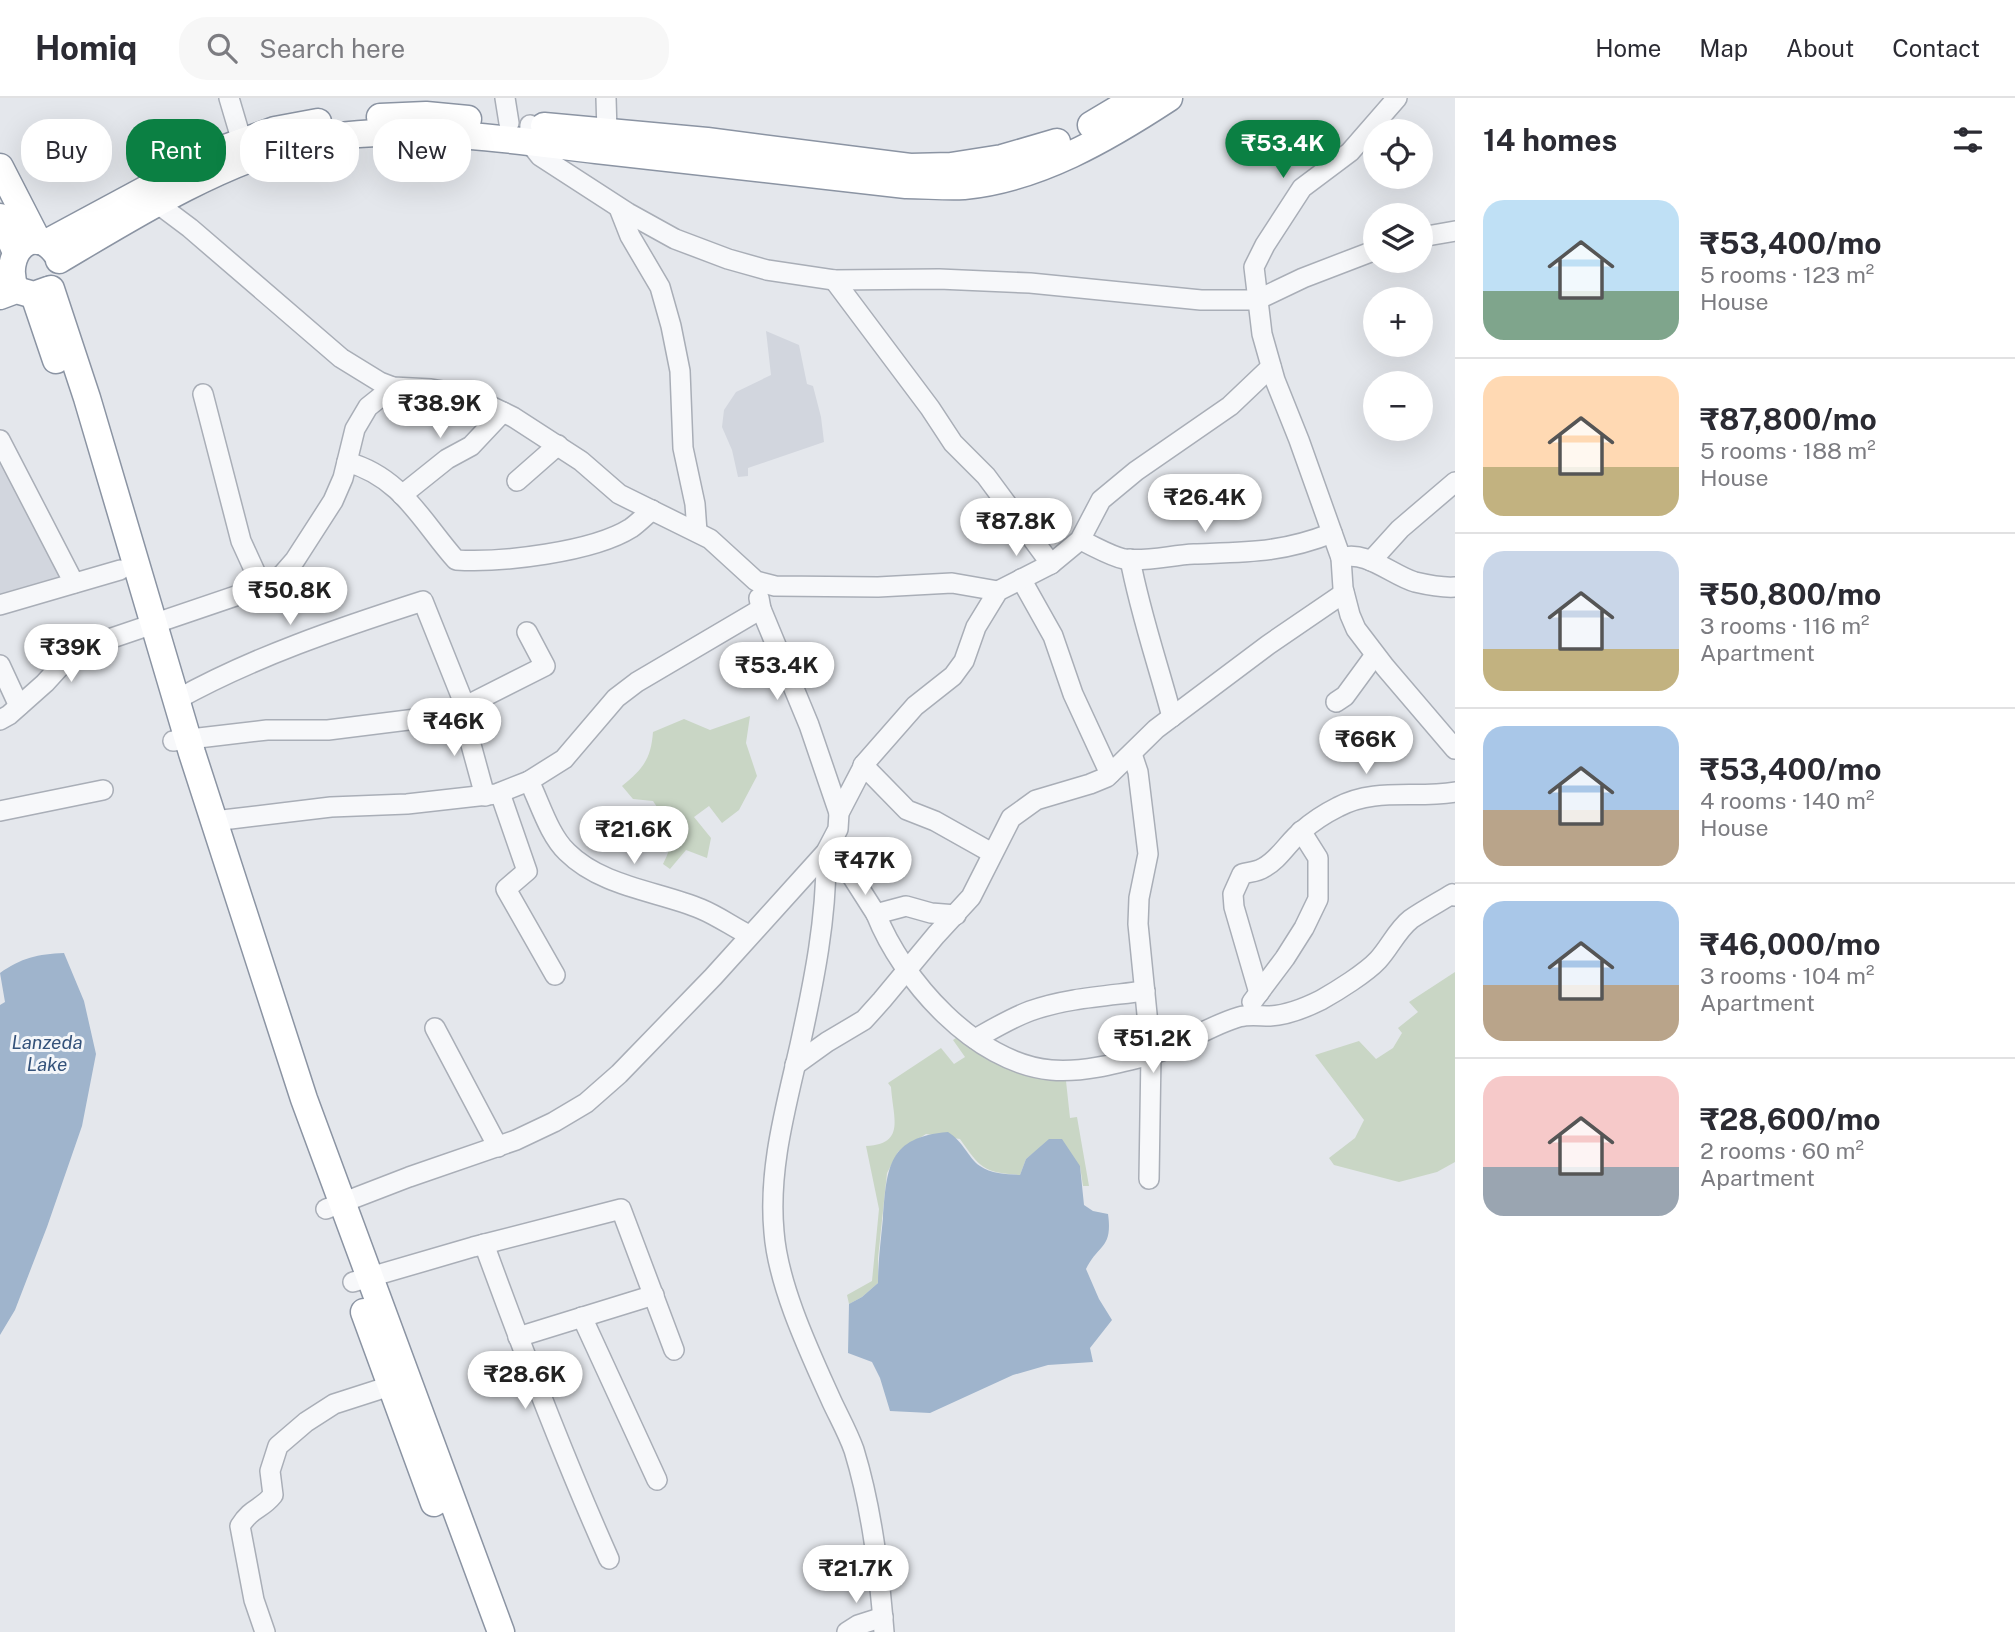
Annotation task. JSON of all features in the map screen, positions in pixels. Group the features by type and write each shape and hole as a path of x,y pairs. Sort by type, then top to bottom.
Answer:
{"highway":[{"path":"335,119 395,107 426,115 707,141 910,167 951,166 1002,158 1050,146 1100,121 1136,98"},
{"path":"359,133 461,135 518,122 906,185 964,186 1013,177 1073,153 1133,122 1169,98"},
{"path":"240,151 217,151 27,254 9,282 25,293 87,398 146,627 274,1061 335,1206 361,1279 501,1632"},
{"path":"27,254 158,204 240,154"},
{"path":"0,167 27,254"},
{"path":"0,217 27,254 60,272 25,293"},
{"path":"25,293 68,396 120,570 176,700 180,740 214,821 304,1099 335,1206"},
{"path":"361,1279 390,1386 482,1632"}],"street":[{"path":"229,98 240,134"},
{"path":"606,98 607,132"},
{"path":"1397,98 1350,152 1302,188 1254,267 1257,300 1271,367 1341,558 1344,593 1356,629 1455,749"},
{"path":"518,122 540,156 619,208 675,239 729,260 767,270 834,280 1030,282 1201,300 1257,300 1303,278 1363,255"},
{"path":"158,204 190,228 341,358 393,387 455,393 503,412 581,461 618,494 710,539 756,581 775,586 878,587 953,583 998,591"},
{"path":"619,208 630,236 660,287 671,326 680,370 683,448 695,505 696,533"},
{"path":"1433,235 1455,230"},
{"path":"834,280 953,443 986,476 1051,564"},
{"path":"839,813 863,765 880,743 915,706 953,676 964,661 976,627 998,591 1051,564 1080,540 1101,500 1136,471 1230,406 1271,367"},
{"path":"0,720 19,706 66,660 112,638 262,587 282,575 295,560 333,501 355,429 368,407 393,387"},
{"path":"202,394 241,541 262,587"},
{"path":"402,495 447,459 471,446 503,412"},
{"path":"0,440 75,583"},
{"path":"517,481 558,445"},
{"path":"347,462 363,467 382,478 402,495 427,521 456,560 481,562 585,545 616,535 652,510"},
{"path":"1371,561 1400,529 1455,482"},
{"path":"1080,540 1121,559 1130,559 1273,551 1332,533"},
{"path":"1341,558 1348,555 1371,561 1414,582 1455,587"},
{"path":"1130,559 1139,607 1152,639 1172,717"},
{"path":"0,605 120,570"},
{"path":"1021,579 1052,635 1077,704 1110,774"},
{"path":"335,1206 498,1147 554,1122 586,1103 619,1074 826,856 838,829 839,813 808,725 761,609 756,581"},
{"path":"795,1065 864,1020 956,915 971,897 1011,818 1023,808 1050,794 1090,784 1110,774 1156,729 1344,593"},
{"path":"176,700 220,676 366,620 424,601 493,794 527,871 506,889 555,975"},
{"path":"214,821 331,807 407,804 493,794 529,781 564,759 616,698 637,682 761,609"},
{"path":"180,740 267,730 328,730 401,723 448,715 545,666 527,632"},
{"path":"1336,702 1345,696 1375,655"},
{"path":"0,665 19,706"},
{"path":"1132,754 1138,772 1148,854 1139,898 1138,924 1150,1055 1149,1179"},
{"path":"863,765 907,810 935,821 992,853"},
{"path":"529,781 551,829 565,851 585,867 663,898 701,909 749,935"},
{"path":"0,811 103,790"},
{"path":"1259,993 1234,907 1233,894 1242,874 1263,869 1301,831 1357,798 1380,794 1455,792"},
{"path":"1248,1016 1250,1005 1292,948 1318,899 1318,858 1301,831"},
{"path":"826,856 846,867 876,914 884,935 906,972 938,1008 962,1031 975,1039 1012,1059 1048,1070 1073,1071 1150,1055 1184,1043 1239,1017 1272,1016 1320,1000 1377,962 1410,920 1452,894 1455,896"},
{"path":"826,856 826,885 818,956 774,1169 772,1212 775,1251 812,1357 853,1448 871,1518 884,1625 858,1625 846,1632"},
{"path":"876,914 906,906 931,913 956,915"},
{"path":"975,1039 1032,1010 1070,1001 1145,991"},
{"path":"435,1028 498,1147"},
{"path":"361,1279 621,1209 674,1350"},
{"path":"484,1244 571,1473 609,1559"},
{"path":"518,1337 654,1295"},
{"path":"582,1317 657,1480"},
{"path":"265,1632 254,1600 240,1526 250,1511 267,1503 273,1495 270,1471 278,1446 306,1422 334,1404 390,1386"}],"shaded area":[{"path":"766,331 799,345 807,384 813,386 821,417 824,442 748,468 748,476 738,477 732,450 722,427 724,410 736,392 771,375"},
{"path":"0,450 66,580 0,601"}],"green space":[{"path":"750,716 746,743 757,776 739,810 722,823 709,806 694,817 711,838 707,858 686,850 670,869 663,864 671,838 664,818 653,801 633,799 622,786 645,763 653,732 684,719 710,730"},
{"path":"1455,972 1455,1162 1437,1172 1399,1182 1334,1165 1329,1158 1355,1138 1364,1120 1315,1055 1359,1041 1376,1059 1393,1048 1402,1033 1398,1028 1418,1012 1409,1002"},
{"path":"959,1036 1048,1078 1066,1081 1070,1118 1077,1117 1089,1186 1083,1186 1080,1166 1036,1151 1026,1159 1020,1175 998,1172 978,1163 960,1139 926,1134 898,1152 887,1173 878,1283 849,1304 847,1295 872,1281 879,1209 866,1146 879,1144 892,1135 895,1119 891,1087 888,1083 941,1048 954,1064 965,1057 953,1040"}],"water":[{"name":"Lanzeda Lake","path":"64,953 84,1001 96,1054 82,1126 15,1310 0,1335 0,1005 5,1002 0,973 30,958"},
{"path":"948,1132 984,1169 1020,1175 1026,1159 1049,1139 1062,1139 1080,1166 1084,1205 1093,1211 1108,1214 1106,1240 1086,1269 1112,1320 1090,1348 1093,1362 1048,1365 1013,1375 930,1413 890,1411 872,1362 848,1353 849,1304 878,1283 886,1184 894,1158 913,1140"}]}
